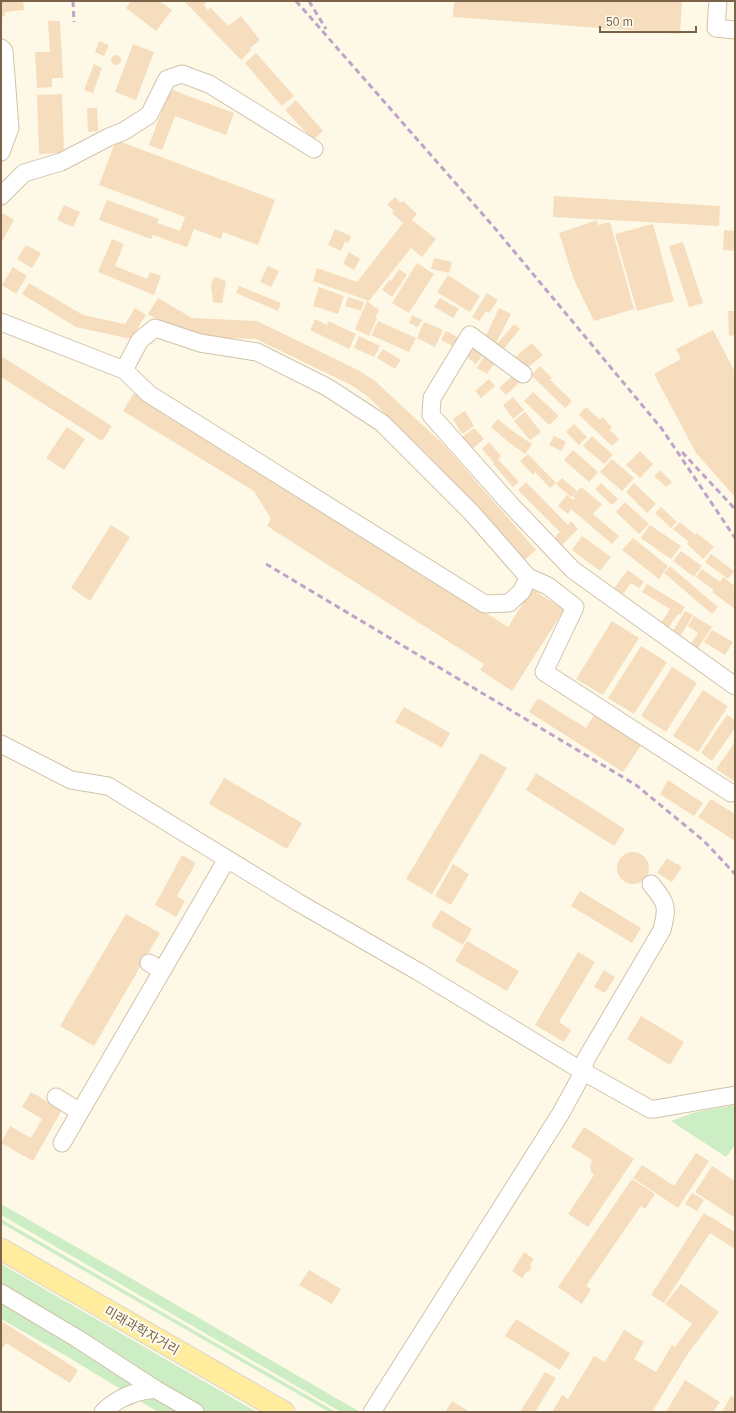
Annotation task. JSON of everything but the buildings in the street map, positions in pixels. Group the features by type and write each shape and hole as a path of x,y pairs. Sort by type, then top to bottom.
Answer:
{"main road":[{"name":"미래과학자거리","path":"1,1249 284,1412"}],"street":[{"path":"718,1 716,28 735,30"},
{"path":"1,48 4,51 10,128 1,152"},
{"path":"1,196 24,173 61,162 109,136 124,131 149,115 167,79 182,74 209,84 314,149"},
{"path":"1,322 124,370 149,394 485,604 509,603 522,591 528,577"},
{"path":"124,370 140,340 155,328 200,343 257,352 327,387 382,423 471,512 528,577 548,586 575,607 544,672 731,793"},
{"path":"523,374 470,336 432,398 431,415 510,504 573,570 735,686"},
{"path":"1,744 71,780 108,786 299,903 426,976 582,1071 650,1109 735,1095"},
{"path":"62,1144 156,967 191,910 227,859"},
{"path":"372,1412 561,1113 580,1078 586,1059 662,930 666,914 664,900 651,884"},
{"path":"56,1097 80,1112"},
{"path":"1,1293 78,1339 155,1389 195,1412"},
{"path":"103,1412 108,1407 130,1394 140,1390 155,1389"}],"green space":[{"path":"735,1105 735,1145 726,1157 671,1121 696,1112"},
{"path":"1,1204 360,1412 341,1412 1,1215"},
{"path":"1,1219 336,1412 329,1412 1,1223"},
{"path":"1,1264 257,1412 204,1412 129,1368 1,1289"},
{"path":"1,1298 142,1384 122,1390 1,1319"},
{"path":"156,1395 185,1412 158,1412 135,1398"}],"railway":[{"path":"73,1 74,22"},
{"path":"296,1 493,226 662,429 735,538"},
{"path":"309,1 326,29"},
{"path":"682,452 735,509"},
{"path":"266,564 636,785 704,841 735,874"}]}
